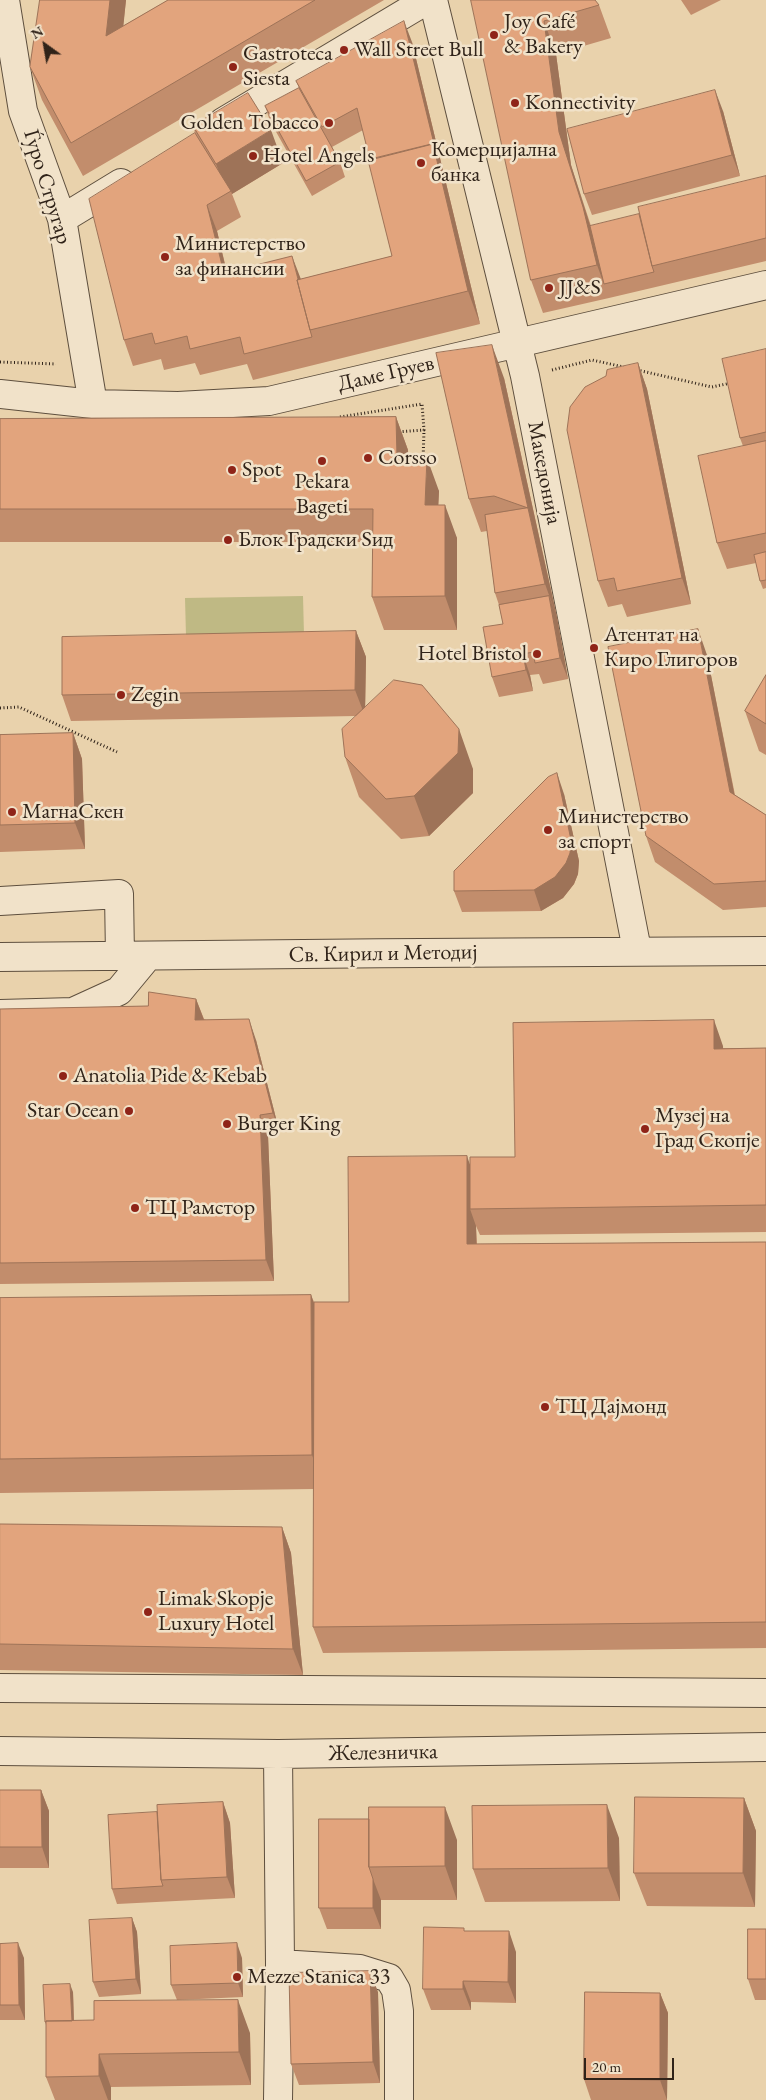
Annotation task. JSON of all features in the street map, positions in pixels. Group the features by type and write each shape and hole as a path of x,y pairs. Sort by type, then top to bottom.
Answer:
{"street":[{"name":"Ѓуро Стругар","path":"5,0 23,111 62,219 93,404"},
{"path":"198,137 428,0"},
{"name":"Македонија","path":"433,0 524,376 638,950"},
{"path":"62,219 138,173"},
{"name":"Даме Груев","path":"0,394 93,404 178,406 269,401 766,285"},
{"path":"0,901 119,894 120,956"},
{"name":"Св. Кирил и Методиј","path":"0,956 638,950 766,952"},
{"path":"0,1014 72,1012 119,991 148,956"},
{"path":"0,1688 766,1693"},
{"name":"Железничка","path":"0,1751 278,1754 766,1747"},
{"path":"278,1754 280,1964 278,2100"},
{"path":"280,1964 360,1969 389,1978 396,1990 399,2011 399,2100"}],"path":[{"path":"524,376 592,360 712,387 739,381"},
{"path":"0,362 87,365"},
{"path":"424,430 424,465"},
{"path":"0,708 19,707 117,752"}],"shaded area":[{"path":"303,596 304,635 186,636 185,598"}],"building":[{"path":"40,0 110,0 106,36 168,0 315,0 71,143 30,67"},
{"path":"471,0 595,0 599,5 544,21 559,132 583,207 597,265 531,280"},
{"path":"404,21 437,156 433,144 370,160 357,108 322,127 296,81"},
{"path":"299,88 340,162 306,181 265,106"},
{"path":"715,90 732,155 584,194 567,129"},
{"path":"248,93 271,130 216,164 193,126"},
{"name":"Министерство за финансии","path":"195,133 231,191 207,205 224,273 292,256 312,337 244,354 240,337 190,349 187,336 155,344 152,333 124,340 89,199"},
{"path":"433,144 468,291 310,330 297,280 392,256 368,160"},
{"path":"766,176 766,238 652,266 638,207"},
{"path":"639,214 654,272 604,284 590,226"},
{"path":"492,345 528,508 494,496 469,499 436,353"},
{"path":"766,349 766,432 740,438 722,359"},
{"path":"638,363 682,578 617,591 614,578 598,581 567,430 570,407 585,387 606,376 607,370"},
{"name":"Блок Градски Sид","path":"396,417 397,457 427,458 425,505 445,505 445,596 372,597 373,509 0,509 0,419"},
{"path":"766,441 766,533 717,543 698,456"},
{"path":"528,508 545,584 495,593 485,515"},
{"path":"766,552 766,580 760,581 754,555"},
{"path":"549,596 560,658 535,663 533,652 523,654 526,670 492,677 483,627 503,624 499,605"},
{"path":"698,629 730,792 766,815 766,881 714,884 646,836 608,647"},
{"path":"356,631 355,690 62,695 62,637"},
{"path":"766,675 766,724 745,711"},
{"path":"394,680 422,685 459,729 458,753 414,796 386,799 345,757 342,729"},
{"path":"73,733 75,823 0,825 0,735"},
{"name":"Министерство за спорт","path":"557,773 571,840 570,853 566,863 555,877 534,890 454,891 454,871 548,777"},
{"name":"ТЦ Рамстор","path":"149,992 196,999 195,1020 249,1019 273,1113 260,1115 266,1260 0,1263 0,1009 148,1006"},
{"name":"Музеј на Град Скопје","path":"714,1020 714,1049 766,1048 766,1205 470,1209 470,1157 515,1157 513,1023"},
{"path":"467,1156 467,1244 766,1242 766,1622 313,1627 314,1302 349,1302 348,1157"},
{"path":"311,1295 312,1455 0,1459 0,1298"},
{"name":"Limak Skopje Luxury Hotel","path":"0,1524 282,1527 293,1649 0,1644"},
{"path":"0,1790 41,1790 42,1847 0,1847"},
{"path":"635,1797 744,1798 743,1873 634,1873"},
{"path":"223,1802 227,1877 161,1880 157,1805"},
{"path":"607,1805 608,1868 473,1869 472,1806"},
{"path":"369,1807 445,1807 445,1866 369,1867"},
{"path":"157,1812 161,1880 163,1886 112,1889 108,1815"},
{"path":"319,1819 369,1819 369,1867 373,1879 373,1908 319,1908"},
{"path":"132,1918 136,1979 93,1982 89,1920"},
{"path":"424,1927 464,1928 464,1931 509,1931 508,1982 463,1981 463,1989 423,1989"},
{"path":"748,1929 766,1929 766,1979 748,1979"},
{"path":"18,1943 19,2005 0,2005 0,1944"},
{"path":"237,1943 238,1983 171,1985 170,1946"},
{"path":"370,1971 373,2062 291,2064 289,1973"},
{"path":"70,1984 72,2021 45,2022 43,1985"},
{"path":"585,1992 660,1993 660,2080 584,2079"},
{"path":"238,2000 239,2052 99,2054 99,2076 46,2077 46,2021 94,2020 94,2001"}],"place":[{"name":"Joy Café & Bakery","path":"494,35"},
{"name":"Wall Street Bull","path":"344,50"},
{"name":"Gastroteca Siesta","path":"233,67"},
{"name":"Konnectivity","path":"515,103"},
{"name":"Golden Tobacco","path":"329,123"},
{"name":"Hotel Angels","path":"253,156"},
{"name":"Комерцијална банка","path":"421,163"},
{"name":"Министерство за финансии","path":"165,257"},
{"name":"JJ&S","path":"549,288"},
{"name":"Corsso","path":"368,458"},
{"name":"Pekara Bageti","path":"322,461"},
{"name":"Spot","path":"232,470"},
{"name":"Блок Градски Sид","path":"228,540"},
{"name":"Атентат на Киро Глигоров","path":"594,648"},
{"name":"Hotel Bristol","path":"537,654"},
{"name":"Zegin","path":"121,695"},
{"name":"МагнаСкен","path":"12,812"},
{"name":"Министерство за спорт","path":"548,830"},
{"name":"Anatolia Pide & Kebab","path":"63,1076"},
{"name":"Star Ocean","path":"129,1111"},
{"name":"Burger King","path":"227,1124"},
{"name":"Музеј на Град Скопје","path":"645,1129"},
{"name":"ТЦ Рамстор","path":"135,1208"},
{"name":"ТЦ Дајмонд","path":"545,1407"},
{"name":"Limak Skopje Luxury Hotel","path":"148,1612"},
{"name":"Mezze Stanica 33","path":"237,1977"}]}
